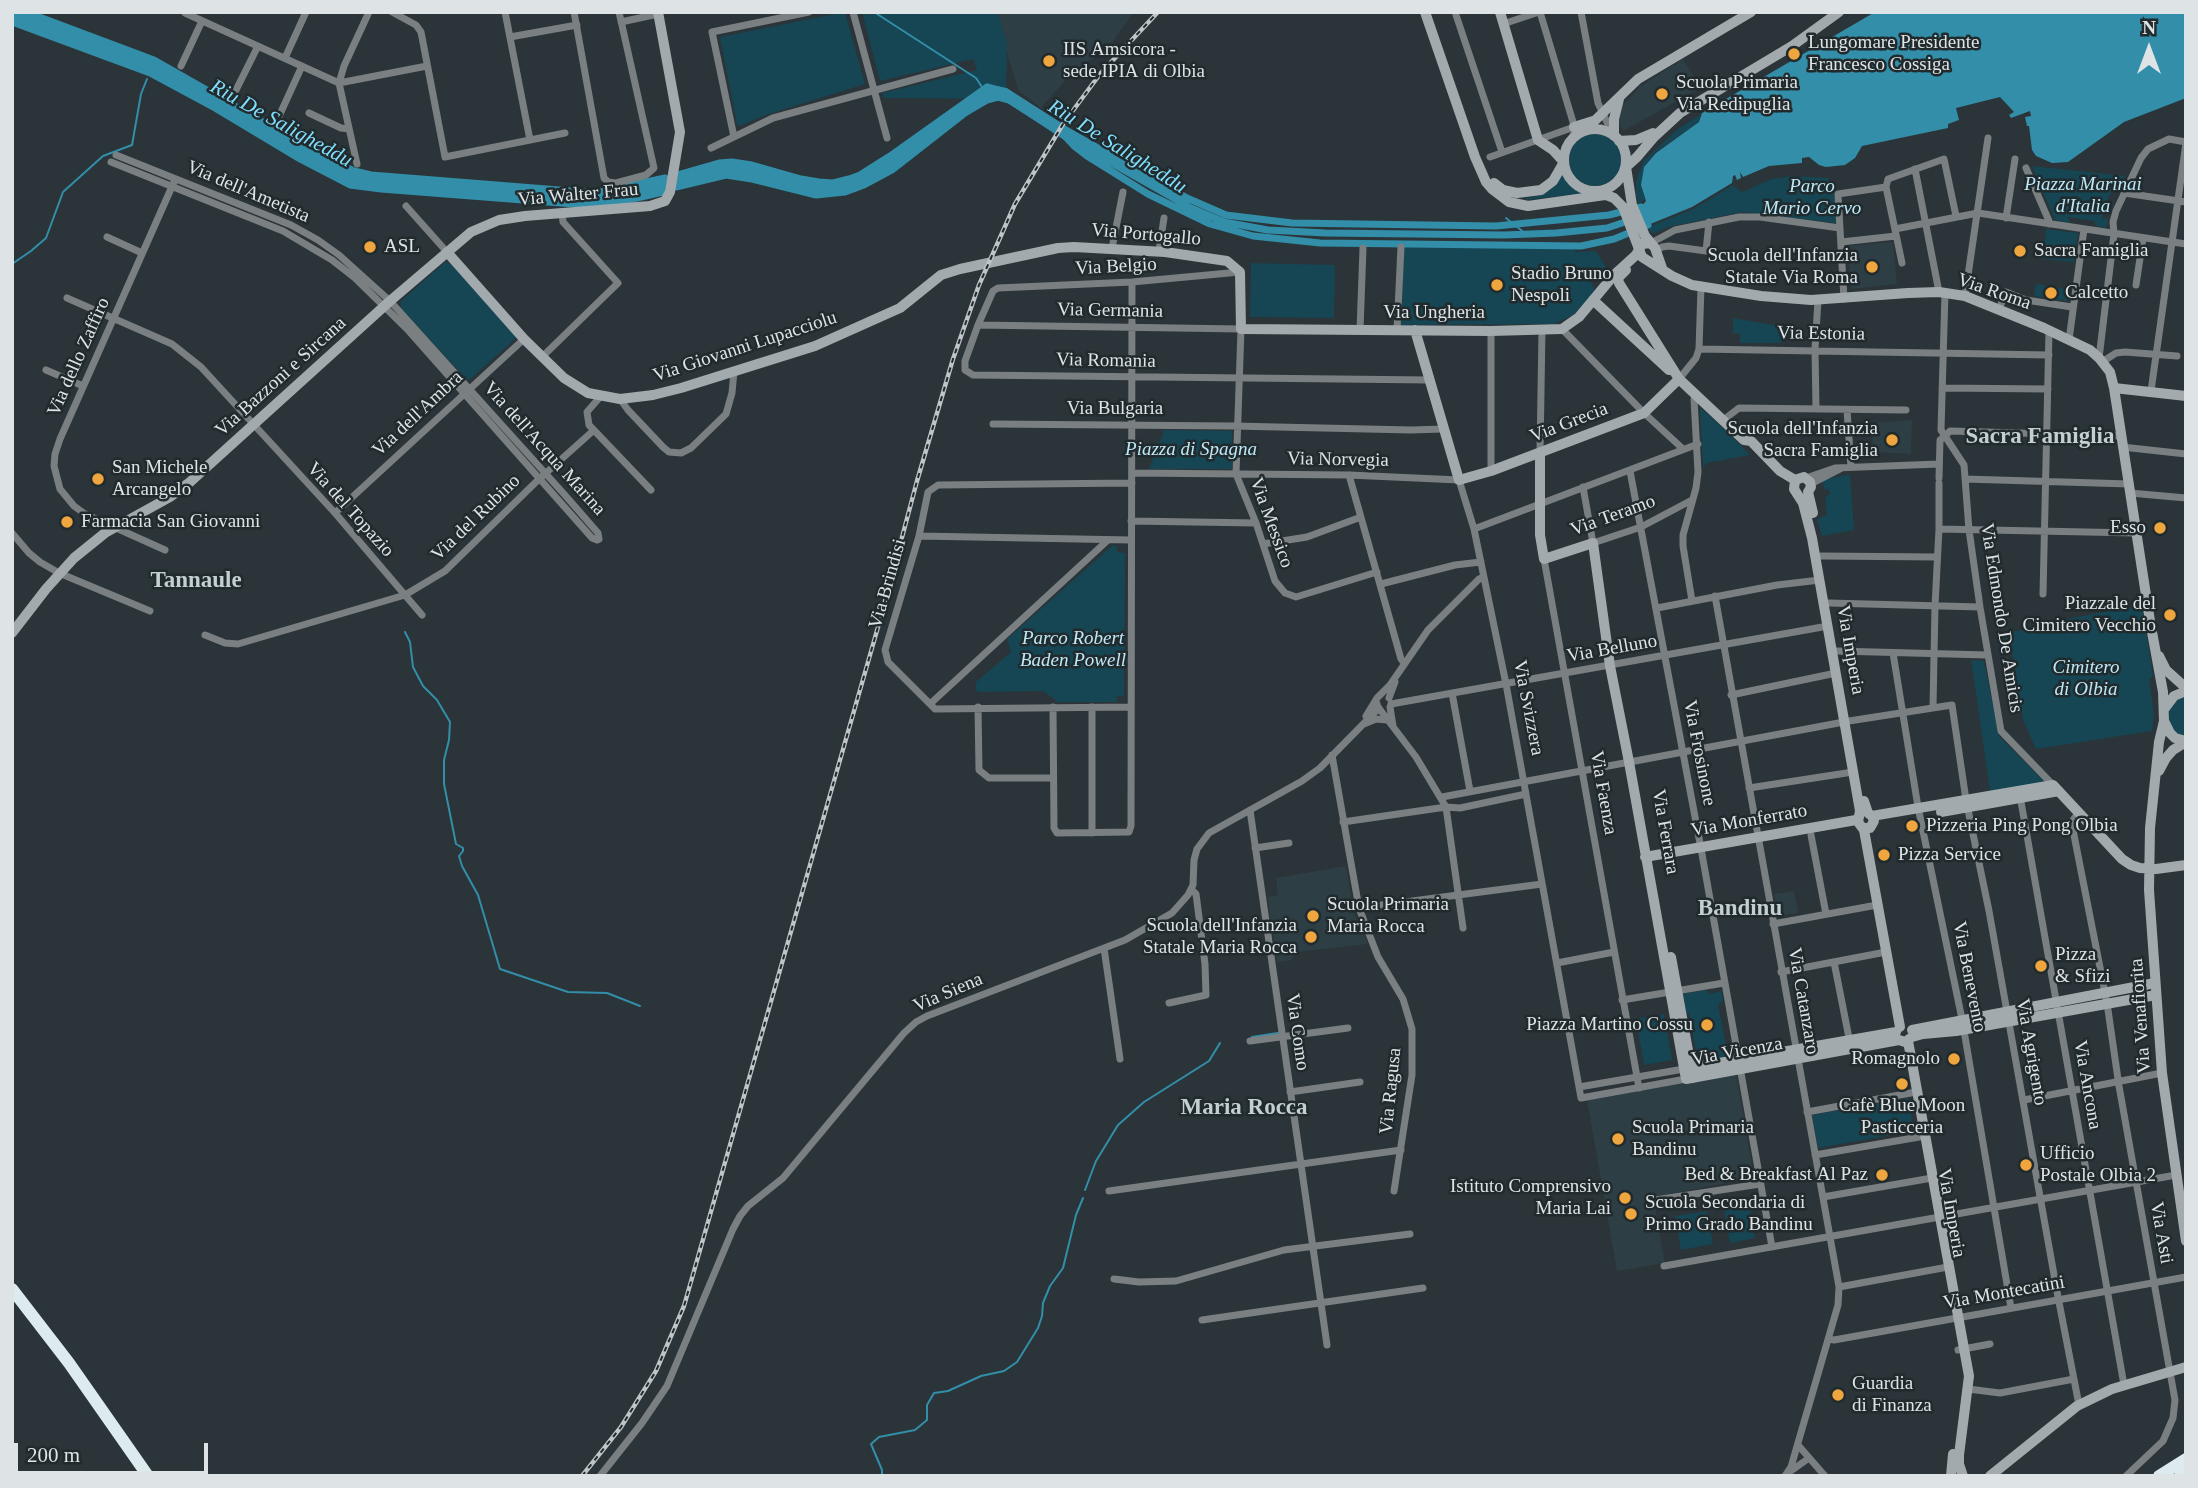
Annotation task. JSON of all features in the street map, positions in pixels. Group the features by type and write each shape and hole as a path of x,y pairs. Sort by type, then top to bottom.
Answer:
{"highway":[{"path":"12,1289 69,1363 148,1476"},
{"path":"2159,1476 2185,1462"},
{"path":"2180,1476 2185,1462"}],"street":[{"path":"285,58 306,12"},
{"path":"357,164 339,83 369,12"},
{"path":"393,12 410,20 418,28 445,157 565,133"},
{"path":"505,12 530,140"},
{"path":"574,12 604,178 608,182 617,183 646,175 653,168 620,12"},
{"path":"734,137 712,32 809,12"},
{"path":"853,12 887,138"},
{"path":"1425,12 1475,158 1486,182 1501,198 1517,205 1545,204 1598,194 1610,188 1664,127 1695,102 1792,46 1839,12"},
{"path":"1455,12 1502,152"},
{"path":"1577,132 1540,12 1501,18 1538,140 1560,158 1574,183 1628,206"},
{"path":"1581,12 1599,118 1618,136"},
{"path":"1475,158 1496,185 1508,192 1524,194 1548,187 1559,174 1560,158 1577,132 1599,118 1638,79 1738,15 1751,12"},
{"path":"185,13 339,83 427,66"},
{"path":"621,22 658,13"},
{"name":"Via Walter Frau","path":"447,252 483,225 512,218 654,206 665,201 670,192 680,132 658,13"},
{"path":"181,66 202,21"},
{"path":"510,37 576,25"},
{"path":"234,94 258,46"},
{"path":"275,125 302,66"},
{"path":"711,148 773,118 953,69"},
{"path":"1619,96 1614,119 1625,153 1626,167"},
{"path":"309,113 349,129"},
{"path":"1490,157 1538,140 1577,132 1603,130 1636,140 1664,127"},
{"path":"1965,296 1988,138"},
{"path":"2151,391 2173,242 2182,201 2186,143 2169,139 2148,149 2141,158 2113,222 2114,234 2100,360 2110,372 2114,388 2154,645 2166,670 2186,690 2169,700 2164,717 2170,733 2186,742"},
{"path":"1628,181 1637,157"},
{"name":"Via dell'Ametista","path":"113,159 174,182 283,231 309,245 387,304"},
{"path":"1902,263 1886,187 1888,180 1944,159 1956,216"},
{"path":"2006,218 2015,159"},
{"name":"Via Roma","path":"1626,167 1628,206 1638,233 1663,271 1683,282 1768,297 1818,300 1908,293 1965,296 2069,340 2090,350 2100,360"},
{"path":"2026,168 2049,224"},
{"path":"1914,169 1942,293 1941,430 1945,436"},
{"name":"Via dello Zaffiro","path":"165,550 85,514 74,506 66,499 56,479 54,466 55,454 83,386 174,182"},
{"path":"1844,299 1838,194 1886,187"},
{"path":"1112,248 1123,192"},
{"path":"2124,193 2182,201"},
{"name":"Via Giovanni Lupacciolu","path":"406,206 542,357 574,385 600,397 643,396 681,388 831,340 900,308 942,275 988,263"},
{"path":"1841,242 1978,213 2186,244"},
{"path":"542,357 618,283 563,222 562,214"},
{"path":"1840,228 1739,217 1675,230 1614,275 1614,283 1660,356 1678,379 1744,440 1751,441 1780,471 1802,486 1847,468 1939,464"},
{"path":"1159,251 1164,218"},
{"path":"1648,252 1670,246 1706,251 1709,222"},
{"path":"459,266 458,253 483,225"},
{"path":"2069,340 2084,229"},
{"path":"107,237 142,253"},
{"path":"2136,285 2143,238"},
{"path":"1397,330 1401,247"},
{"name":"Via Portogallo","path":"988,263 1058,248 1112,248 1159,251 1227,261 1241,271"},
{"path":"1360,330 1363,248"},
{"name":"Via Bazzoni e Sircana","path":"12,633 59,573 90,544 170,498 190,482 447,252"},
{"path":"1241,271 1241,329"},
{"name":"Via Belgio","path":"978,325 993,291 1002,288 1132,282 1241,271"},
{"path":"1053,708 1054,828 1057,833 1129,832 1132,282"},
{"path":"1614,283 1593,300 1579,317 1562,329 1683,449"},
{"path":"1678,379 1696,358 1699,349 1701,287"},
{"path":"1999,309 2006,292 2026,300 2072,307"},
{"name":"Via del Topazio","path":"67,298 172,345 201,367 304,485 335,513 422,615"},
{"path":"1593,300 1660,356"},
{"path":"1816,409 1815,349 1818,300"},
{"name":"Via dell'Acqua Marina","path":"387,304 600,538 592,538 542,476"},
{"name":"Via Germania","path":"978,325 1241,329"},
{"name":"Via Romania","path":"978,325 965,361 965,370 973,375 1429,380"},
{"name":"Via Ungheria","path":"1241,329 1562,329"},
{"name":"Via Messico","path":"1241,329 1236,474 1256,523 1272,574 1280,588 1290,596 1305,596 1377,572"},
{"name":"Via Svizzera","path":"1415,330 1474,529 1506,684 1581,1098"},
{"path":"1540,453 1542,330"},
{"path":"1491,331 1491,471"},
{"path":"2043,594 2049,331"},
{"name":"Via dell'Ambra","path":"335,513 524,339"},
{"name":"Via Estonia","path":"1699,349 2049,355"},
{"path":"2100,360 2116,354 2177,356"},
{"path":"46,370 83,386"},
{"path":"620,398 668,452 681,453 726,414 734,371"},
{"name":"Via Grecia","path":"1459,480 1491,471 1644,413 1678,379"},
{"path":"1942,388 2048,389"},
{"path":"2114,388 2186,396"},
{"path":"600,397 587,412 589,425 651,490"},
{"path":"1692,601 1683,535 1698,472 1694,399 1697,397"},
{"path":"1722,421 1739,408 1906,410"},
{"path":"1847,410 1847,468"},
{"name":"Via Bulgaria","path":"993,424 1443,429"},
{"name":"Via del Rubino","path":"205,635 225,643 238,643 405,595 445,571 542,476 594,430"},
{"path":"1442,797 1933,708 1940,440 1950,430 2048,433 2122,441 2186,454"},
{"name":"Via Edmondo De Amicis","path":"1945,436 1964,466 1969,530 2001,731 2122,859 2131,865 2148,869"},
{"path":"1474,529 1698,444"},
{"name":"Via Faenza","path":"1540,453 1540,535 1639,1088"},
{"name":"Via Frosinone","path":"1630,471 1702,850 1772,1247"},
{"name":"Via Norvegia","path":"1132,473 1349,475 1459,480"},
{"path":"1349,475 1404,663"},
{"path":"1965,479 2130,488 2186,497"},
{"name":"Via Brindisi","path":"932,707 888,662 886,650 929,492 938,485 1132,483"},
{"name":"Via Imperia","path":"1802,486 1821,556 1853,772 1866,821 1877,905 1904,1034 1961,1349 1969,1376 1959,1455 1963,1476"},
{"name":"Via Imperia","path":"1802,486 1803,503 1903,1014 1904,1034"},
{"name":"Via Ferrara","path":"1583,487 1599,593 1607,608 1613,665 1688,1073"},
{"name":"Via Teramo","path":"1544,559 1641,527 1693,500"},
{"path":"1263,544 1307,537 1361,517"},
{"path":"1131,521 1256,523"},
{"path":"1939,529 2136,533"},
{"path":"12,533 29,553 59,573 150,611"},
{"path":"919,536 1131,540"},
{"path":"932,707 1108,540"},
{"path":"1821,556 1937,557"},
{"path":"1381,584 1455,565 1481,562"},
{"path":"1169,1003 1206,995 1196,894 1191,889 1195,878 1194,860 1204,839 1217,827 1302,781 1320,768 1379,704 1428,631 1484,577"},
{"path":"1657,608 1777,585 1819,580"},
{"name":"Via Catanzaro","path":"1715,596 1839,1287"},
{"path":"1829,603 1980,607"},
{"name":"Via Belluno","path":"1379,704 1383,695 1390,702 1402,703 1828,626"},
{"name":"Via Venafiorita","path":"2154,645 2163,692 2164,717 2159,741 2148,869 2162,1073 2186,1241"},
{"path":"1837,651 1987,655"},
{"name":"Via Benevento","path":"1893,653 1920,812 1963,1025 2011,1308"},
{"path":"1731,695 1836,673"},
{"path":"1379,704 1386,710 1397,675"},
{"path":"1452,693 1470,792"},
{"path":"1390,702 1390,723"},
{"path":"1379,704 1446,807 1463,928"},
{"name":"Via Agrigento","path":"1933,708 1952,705 1967,804 2079,1405"},
{"path":"932,707 1130,707"},
{"path":"1092,707 1092,833"},
{"path":"978,708 979,769 989,778 1054,779"},
{"path":"1360,726 1376,719 1390,723"},
{"name":"Via Venafiorita","path":"2155,787 2160,767 2166,758 2186,742"},
{"name":"Via Ragusa","path":"1332,755 1359,908 1378,957 1403,999 1412,1029 1412,1076 1394,1191"},
{"path":"1749,788 1853,772"},
{"name":"Via Monferrato","path":"1649,860 1758,841 1811,835 1866,821 2056,788"},
{"path":"1343,822 1446,807 1460,808 1526,794"},
{"name":"Via Ancona","path":"2020,794 2124,1385"},
{"name":"Via Como","path":"1250,810 1327,1345"},
{"name":"Via Asti","path":"2078,812 2073,820 2073,831 2105,998 2170,1372 2174,1409 2169,1431 2153,1452 2126,1476"},
{"name":"Via Monferrato","path":"1758,841 1856,820 1866,821"},
{"path":"1811,835 1826,914"},
{"path":"1255,848 1289,843"},
{"path":"2148,869 2186,865"},
{"path":"1359,908 1542,884"},
{"name":"Via Siena","path":"600,1476 667,1386 740,1216 748,1206 783,1178 904,1033 926,1016 1104,948 1151,927 1172,914 1191,889"},
{"path":"1773,924 1877,905"},
{"path":"1104,948 1120,1059"},
{"path":"1556,964 1614,952"},
{"path":"1781,972 1886,952"},
{"path":"1834,962 1850,1044"},
{"path":"1622,1000 1724,982"},
{"name":"Via Vicenza","path":"1579,1087 1637,1077 1688,1073 2155,989"},
{"path":"1250,1041 1348,1028"},
{"name":"Via Vicenza","path":"1581,1098 1639,1088 1688,1073"},
{"path":"2024,1100 2162,1073"},
{"path":"1290,1092 1360,1082"},
{"path":"1807,1112 1913,1092"},
{"path":"1815,1155 1922,1136"},
{"path":"1109,1191 1401,1150"},
{"path":"1664,1266 2176,1175"},
{"path":"1823,1198 1929,1179"},
{"path":"1655,1200 1760,1184"},
{"path":"1114,1279 1139,1282 1176,1281 1258,1256 1312,1245 1410,1234"},
{"path":"1786,1475 1798,1445 1829,1339 1838,1305 1839,1287 1946,1267"},
{"name":"Via Montecatini","path":"1829,1339 2186,1277"},
{"path":"1202,1320 1423,1289"},
{"path":"1961,1349 1990,1344"},
{"name":"Via Imperia","path":"1951,1476 1963,1376 1961,1349"},
{"path":"1990,1475 2079,1405 2124,1385 2186,1367"},
{"path":"1968,1388 2000,1393 2074,1379"},
{"path":"1798,1445 1825,1476"},
{"path":"1786,1475 1810,1458"}],"shaded area":[{"name":"IIS Amsicora - sede IPIA di Olbia","path":"995,12 1134,12 1109,47 1070,75 1041,108 1018,90"},
{"name":"Scuola Primaria Via Redipuglia","path":"1683,59 1701,88 1623,131 1618,121 1620,114 1623,105 1639,88 1637,84 1641,86"},
{"name":"Scuola dell'Infanzia Statale Via Roma","path":"1893,242 1897,284 1852,289 1847,246"},
{"name":"Scuola dell'Infanzia Sacra Famiglia","path":"1912,420 1911,454 1872,452 1873,423"},
{"name":"Scuola Primaria Maria Rocca","path":"1346,866 1353,910 1368,944 1297,952 1291,960 1277,962 1273,932 1283,930 1281,921 1271,923 1268,897 1278,895 1276,878"},
{"path":"1794,891 1798,913 1778,916 1774,894"},
{"path":"1736,1073 1754,1178 1653,1197 1665,1263 1617,1271 1587,1100"}],"green space":[{"path":"845,12 865,84 763,116 740,126 737,124 720,37"},
{"path":"862,12 997,12 1007,43 1006,99 884,98 882,93 977,70 973,59 880,81"},
{"path":"1700,115 1699,122 1656,152 1644,167 1641,186 1645,199 1639,204 1636,180 1644,160 1679,128"},
{"path":"1595,134 1614,141 1621,160 1614,179 1595,186 1576,179 1569,160 1576,141"},
{"name":"Piazza Marinai d'Italia","path":"2032,166 2125,176 2121,184 2115,184 2104,208 2102,219 2108,218 2106,228 2096,226 2094,221 2068,217 2070,223 2055,220"},
{"path":"1563,171 1574,187 1585,193 1526,200 1542,195 1555,186"},
{"name":"Parco Mario Cervo","path":"1791,176 1828,178 1834,186 1836,223 1742,212 1668,227 1655,233 1651,233 1648,227 1693,209 1733,185 1742,192 1771,179"},
{"path":"2046,229 2078,233 2074,262 2043,259"},
{"name":"Stadio Bruno Nespoli","path":"1404,247 1596,251 1606,267 1589,278 1596,292 1572,316 1553,324 1401,325"},
{"path":"445,262 451,264 516,336 469,380 401,308 401,301"},
{"path":"1251,263 1335,265 1334,318 1250,317"},
{"name":"Calcetto","path":"2036,284 2068,289 2067,301 2034,296"},
{"path":"1733,318 1780,326 1781,343 1740,343 1740,333 1733,334"},
{"path":"1700,407 1750,455 1707,463 1703,468"},
{"name":"Piazza di Spagna","path":"1164,430 1232,431 1232,469 1149,469"},
{"path":"1850,474 1854,530 1822,536 1817,519 1827,515 1825,498 1830,494 1829,490 1824,489 1822,480"},
{"name":"Parco Robert Baden Powell","path":"1113,545 1117,546 1117,552 1125,553 1124,696 1117,696 1117,702 1058,702 1043,691 976,690 976,682 1011,652 1007,639"},
{"name":"Cimitero di Olbia","path":"2142,605 2153,677 2149,678 2154,714 2152,731 2036,749 2023,720 2011,646 2006,646 2005,633"},
{"path":"1971,660 1984,661 1999,736 2043,780 2042,783 1990,791"},
{"path":"2186,695 2186,737 2178,735 2170,726 2168,712 2172,703"},
{"name":"Piazza Martino Cossu","path":"1706,990 1710,994 1721,991 1723,1000 1718,1005 1728,1057 1698,1062 1689,1013 1685,1015 1681,994"},
{"path":"1664,1014 1672,1060 1644,1065 1636,1019"},
{"path":"1908,1098 1914,1131 1818,1148 1812,1115"},
{"path":"1749,1205 1755,1238 1730,1243 1724,1209"},
{"path":"1707,1211 1713,1244 1681,1250 1675,1216"}],"water":[{"path":"1875,12 2186,12 2186,98 2124,122 2068,162 2052,163 2036,156 2032,150 2025,117 2031,116 2030,111 2011,118 2009,115 2014,112 2000,97 1956,108 1959,120 1948,124 1948,128 1862,146 1855,158 1845,165 1826,167 1809,157 1802,158 1802,163 1769,166 1743,177 1740,172 1741,178 1737,180 1735,175 1733,176 1732,183 1692,207 1648,225 1641,207 1646,201 1641,185 1644,167 1656,153 1699,122 1702,113"}],"waterway":[{"name":"Riu De Saligheddu","path":"12,22 150,73 350,185 587,205 606,205 663,192 665,178 600,192 584,192 371,175 354,171 328,159 154,60 26,12"},
{"path":"874,12 976,78 986,93"},
{"name":"Riu De Saligheddu","path":"12,14 159,69 322,163 345,175 370,180 583,199 601,198 717,171 740,170 812,188 837,188 872,175 894,162 986,93 995,92 1005,94 1101,157"},
{"name":"Riu De Saligheddu","path":"155,71 159,69"},
{"path":"12,264 46,238 63,192 103,156 132,145 141,94 147,79"},
{"name":"Riu De Saligheddu","path":"987,87 1006,92 1066,130 1187,198 1226,215 1292,223 1496,226 1609,215 1641,207 1648,225 1614,239 1581,246 1320,243 1253,236 1210,224 1148,194 1087,156 1063,134 1009,100 998,97 965,113 892,170 845,192 816,195 726,175 676,187 677,175 732,162 819,182 833,183 849,179 890,156 987,87"},
{"name":"Riu De Saligheddu","path":"1101,157 1191,208 1224,222 1268,230 1504,235 1607,228 1631,220"},
{"name":"Riu De Saligheddu","path":"1506,218 1526,234"},
{"path":"405,632 410,642 413,667 423,686 437,700 450,722 444,760 444,784 456,844 463,848 459,856 462,866 478,895 500,969 568,992 607,993 640,1006"},
{"path":"1252,1037 1278,1033"},
{"path":"1085,1190 1096,1161 1118,1125 1144,1102 1209,1061 1220,1043"},
{"path":"882,1476 871,1444 879,1437 915,1430 927,1420 927,1405 934,1393 948,1391 981,1376 1004,1371 1017,1362 1038,1328 1050,1286 1063,1268 1083,1198"}],"railway":[{"path":"582,1476 621,1427 656,1371 684,1306 880,620 917,481 953,359 979,285 1015,204 1063,124 1100,74 1158,12"}],"place":[{"name":"Lungomare Presidente Francesco Cossiga","path":"1794,54"},
{"name":"IIS Amsicora - sede IPIA di Olbia","path":"1049,61"},
{"name":"Scuola Primaria Via Redipuglia","path":"1662,94"},
{"name":"ASL","path":"370,247"},
{"name":"Sacra Famiglia","path":"2020,251"},
{"name":"Scuola dell'Infanzia Statale Via Roma","path":"1872,267"},
{"name":"Stadio Bruno Nespoli","path":"1497,285"},
{"name":"Calcetto","path":"2051,293"},
{"name":"Scuola dell'Infanzia Sacra Famiglia","path":"1892,440"},
{"name":"San Michele Arcangelo","path":"98,479"},
{"name":"Farmacia San Giovanni","path":"67,522"},
{"name":"Esso","path":"2160,528"},
{"name":"Piazzale del Cimitero Vecchio","path":"2170,615"},
{"name":"Pizzeria Ping Pong Olbia","path":"1912,826"},
{"name":"Pizza Service","path":"1884,855"},
{"name":"Scuola Primaria Maria Rocca","path":"1313,916"},
{"name":"Scuola dell'Infanzia Statale Maria Rocca","path":"1311,937"},
{"name":"Pizza & Sfizi","path":"2041,966"},
{"name":"Piazza Martino Cossu","path":"1707,1025"},
{"name":"Romagnolo","path":"1954,1059"},
{"name":"Cafè Blue Moon Pasticceria","path":"1902,1084"},
{"name":"Scuola Primaria Bandinu","path":"1618,1139"},
{"name":"Ufficio Postale Olbia 2","path":"2026,1165"},
{"name":"Bed & Breakfast Al Paz","path":"1882,1175"},
{"name":"Istituto Comprensivo Maria Lai","path":"1625,1198"},
{"name":"Scuola Secondaria di Primo Grado Bandinu","path":"1631,1214"},
{"name":"Guardia di Finanza","path":"1838,1395"}],"district":[{"name":"Sacra Famiglia","path":"2040,437"},
{"name":"Tannaule","path":"196,581"},
{"name":"Bandinu","path":"1740,909"},
{"name":"Maria Rocca","path":"1244,1108"}]}
